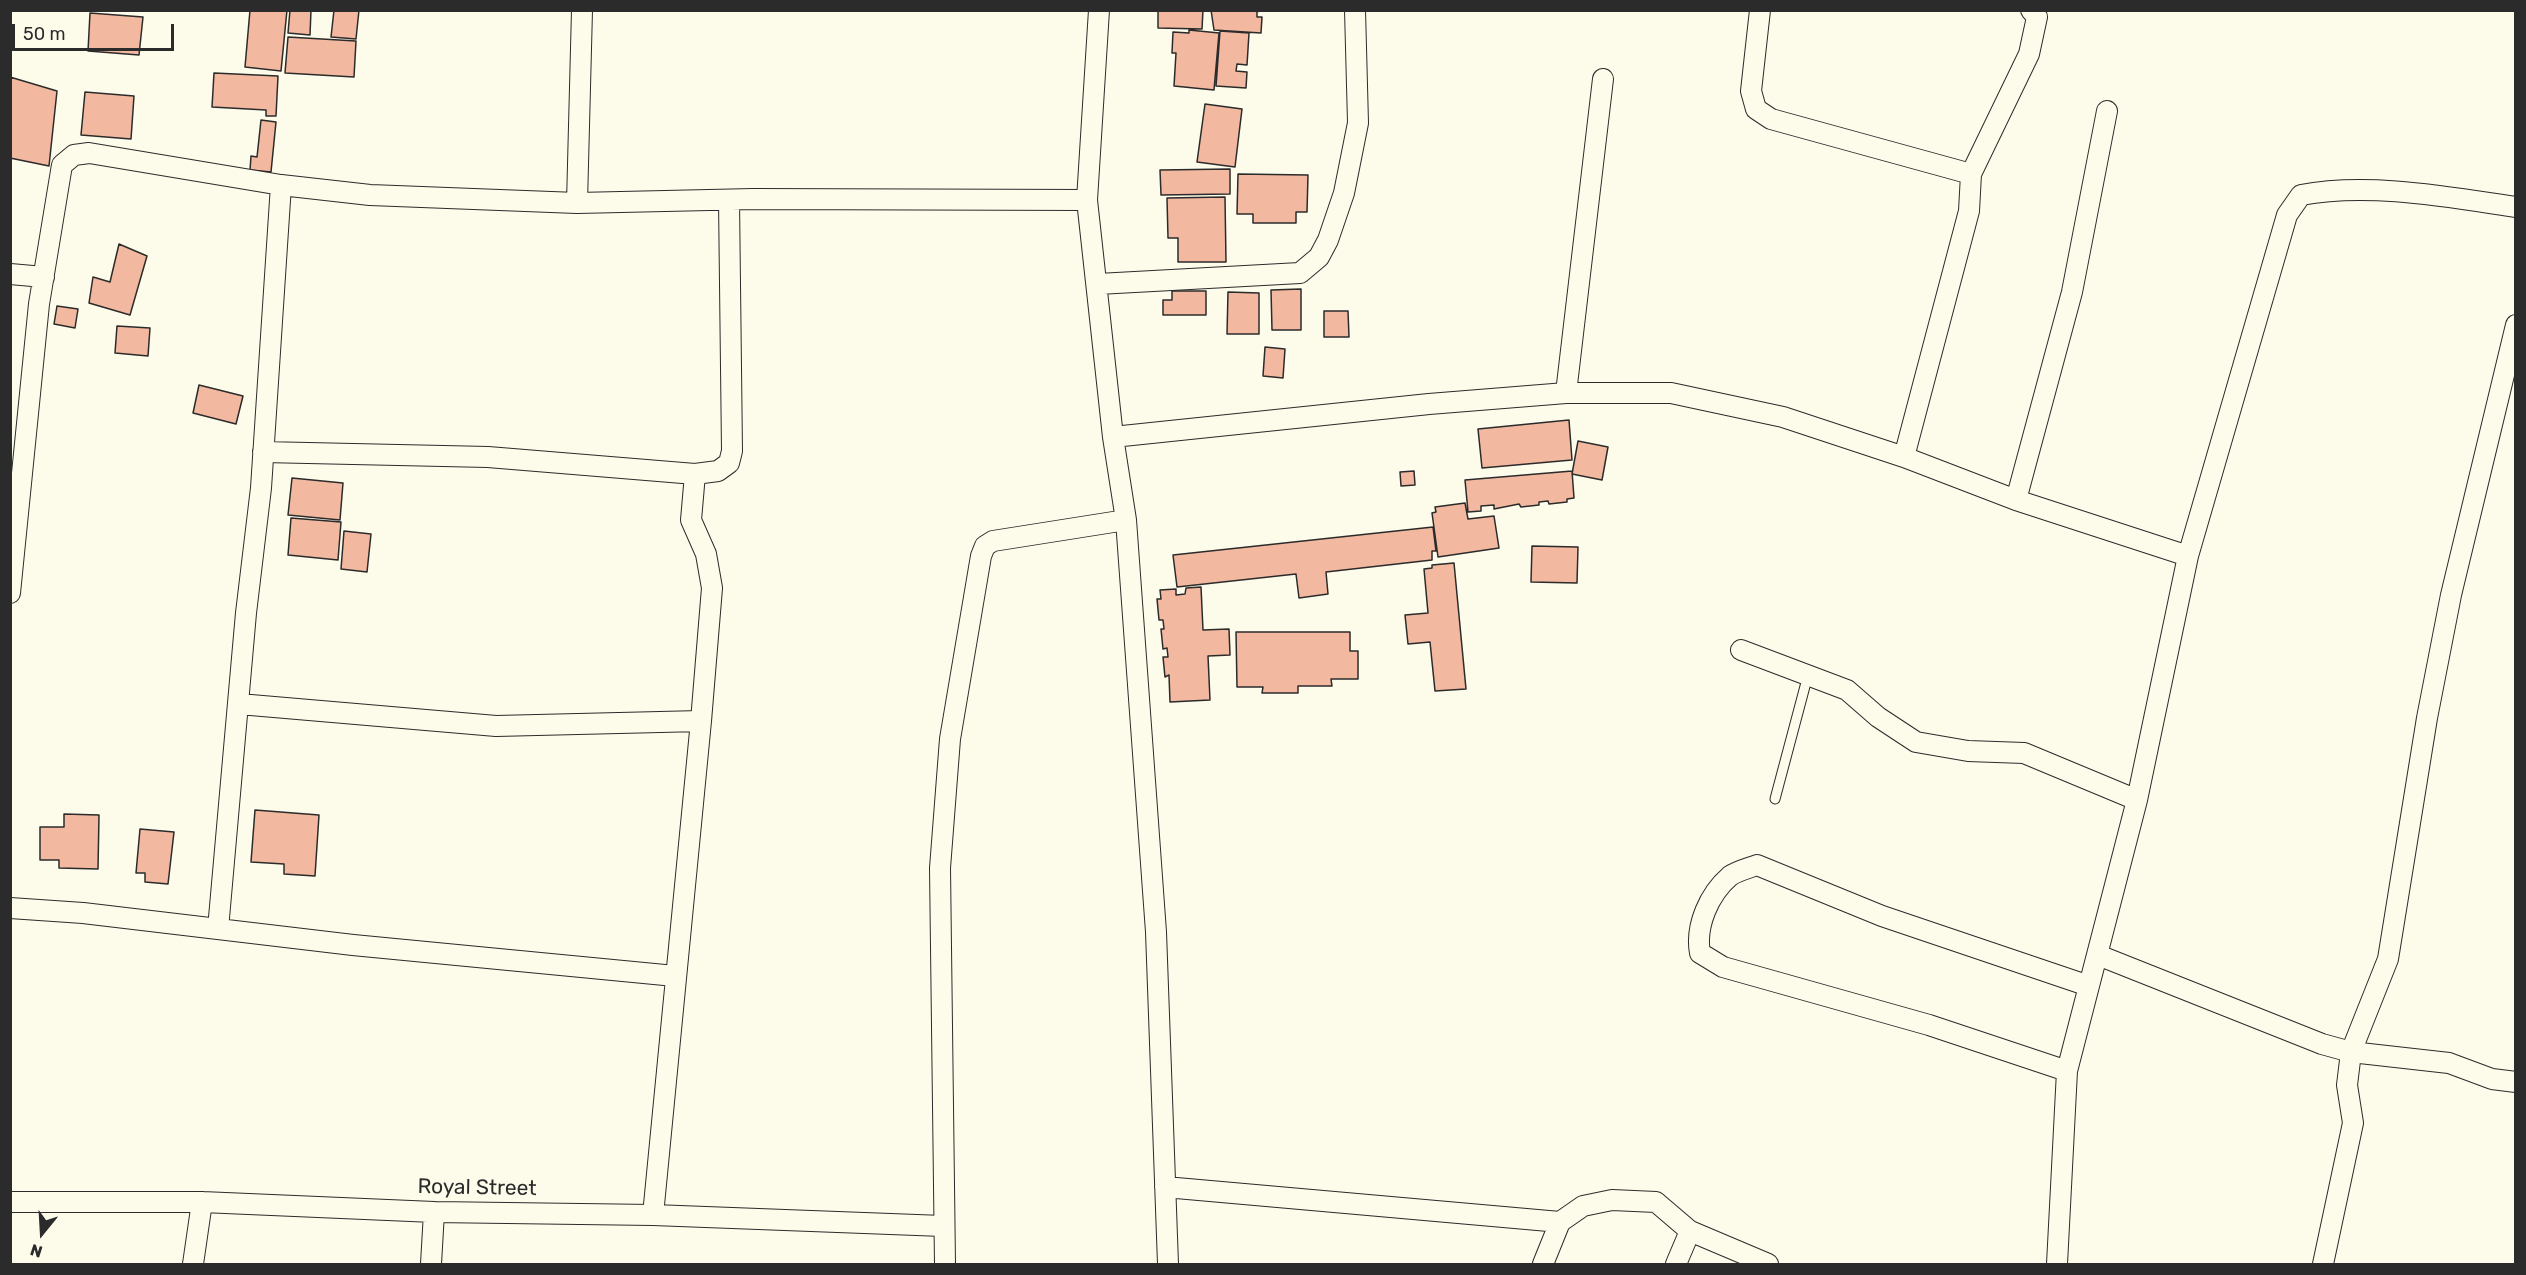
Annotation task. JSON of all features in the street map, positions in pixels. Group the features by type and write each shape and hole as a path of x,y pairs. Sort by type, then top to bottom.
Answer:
{"street":[{"path":"577,203 582,10"},
{"path":"1099,10 1087,200 1113,437 1126,520 1156,932 1168,1264"},
{"path":"1098,284 1300,273 1319,256 1328,240 1344,193 1358,123 1355,10"},
{"path":"1760,10 1751,91 1756,109 1771,119 1971,174"},
{"path":"1904,457 1969,211 1971,174 2029,54 2037,17 2031,10"},
{"path":"1566,393 1603,79"},
{"path":"2016,500 2072,292 2107,111"},
{"path":"10,593 44,277 62,165 74,155 90,153 281,185 370,195 577,203 729,200 1087,200"},
{"path":"218,929 263,452 281,185"},
{"path":"2057,1264 2067,1071 2137,800 2188,556 2287,215 2301,195 2329,189 2443,196 2516,207"},
{"path":"263,452 488,457 695,474 718,471 729,463 732,451 729,200"},
{"path":"10,274 44,277"},
{"path":"2323,1264 2353,1123 2347,1084 2351,1052 2388,959 2427,718 2451,595 2516,325"},
{"path":"1113,437 1429,404 1566,393 1671,393 1783,417 1904,457 2016,500 2188,556"},
{"path":"653,1215 712,588 706,554 691,520 695,474"},
{"path":"945,1264 940,867 950,739 981,556 985,546 993,541 1126,520"},
{"path":"1741,650 1847,690 1878,717 1916,742 1968,752 2024,753 2137,800"},
{"path":"239,704 496,726 701,721"},
{"path":"2067,1071 1929,1025 1723,966 1700,953 1697,938 1706,907 1731,876 1757,865 1882,916 2089,986"},
{"path":"10,908 83,913 675,976"},
{"path":"2098,955 2322,1044 2351,1052 2449,1064 2492,1079 2516,1082"},
{"path":"1165,1187 1560,1222"},
{"path":"1543,1264 1560,1222 1583,1206 1612,1200 1656,1202 1690,1231 1768,1264"},
{"name":"Royal Street","path":"10,1202 202,1202 434,1212 653,1215 943,1226"},
{"path":"193,1264 202,1202"},
{"path":"430,1264 434,1212"},
{"path":"1676,1264 1690,1231"}],"lane":[{"path":"1775,799 1808,675"}],"building":[{"path":"250,10 287,10 281,71 245,67"},
{"path":"290,10 311,10 310,35 288,33"},
{"path":"334,10 359,10 356,39 331,37"},
{"path":"1158,10 1203,10 1202,29 1158,28"},
{"path":"1211,10 1261,10 1257,12 1257,17 1262,17 1261,33 1214,30"},
{"path":"90,13 143,17 139,55 88,51"},
{"path":"1189,30 1219,33 1214,90 1174,86 1176,53 1172,53 1173,32 1189,33"},
{"path":"1220,31 1249,33 1247,65 1237,64 1236,71 1247,72 1246,88 1216,86"},
{"path":"288,37 356,41 354,77 285,73"},
{"path":"214,73 278,76 276,116 266,116 266,110 212,107"},
{"path":"10,77 57,91 49,166 10,158"},
{"path":"85,92 134,96 131,139 81,135"},
{"path":"1205,104 1242,109 1235,167 1197,162"},
{"path":"261,120 276,122 271,172 250,170 251,156 257,157"},
{"path":"1230,169 1230,194 1161,195 1160,170"},
{"path":"1238,174 1308,175 1307,212 1296,212 1296,223 1253,223 1253,214 1237,214"},
{"path":"1225,197 1226,262 1178,262 1178,238 1168,238 1167,198"},
{"path":"119,244 147,256 130,315 89,303 93,277 110,282"},
{"path":"1301,289 1301,330 1272,330 1271,290"},
{"path":"1172,291 1206,291 1206,315 1163,315 1163,300 1172,300"},
{"path":"1228,292 1259,293 1259,334 1227,334"},
{"path":"57,306 78,309 75,328 54,324"},
{"path":"1324,311 1348,311 1349,337 1324,337"},
{"path":"117,326 150,328 148,356 115,353"},
{"path":"1265,347 1285,349 1283,378 1263,376"},
{"path":"199,385 243,396 236,424 193,413"},
{"path":"1569,420 1572,460 1482,468 1478,429"},
{"path":"1578,441 1608,447 1602,480 1572,474"},
{"path":"1414,471 1415,485 1401,486 1400,472"},
{"path":"1572,471 1574,498 1567,499 1567,502 1549,504 1548,501 1539,502 1539,505 1521,507 1519,504 1494,509 1494,505 1481,506 1481,511 1468,512 1465,480"},
{"path":"292,478 343,483 340,520 288,515"},
{"path":"1465,503 1468,519 1494,516 1499,548 1438,557 1432,513 1436,512 1435,507"},
{"path":"291,518 341,522 338,560 288,555"},
{"path":"1433,527 1436,551 1432,551 1432,560 1326,572 1328,594 1299,598 1296,574 1177,587 1173,555"},
{"path":"344,531 371,534 367,572 341,569"},
{"path":"1532,546 1578,547 1577,583 1531,582"},
{"path":"1454,563 1466,689 1435,691 1430,642 1408,644 1405,615 1428,613 1424,569 1432,568 1432,565"},
{"path":"1201,587 1203,630 1229,629 1230,655 1208,656 1210,700 1170,702 1169,675 1165,677 1163,657 1168,657 1167,648 1163,649 1161,629 1164,629 1163,620 1159,620 1157,599 1161,599 1160,590 1176,589 1176,595 1185,594 1186,588"},
{"path":"1236,632 1350,632 1350,651 1358,651 1358,679 1331,679 1332,686 1298,686 1298,693 1262,693 1263,687 1237,687"},
{"path":"255,810 319,815 315,876 284,874 284,864 251,862"},
{"path":"64,814 99,815 98,869 59,868 59,860 40,860 40,827 64,827"},
{"path":"140,829 174,832 168,884 145,882 145,873 136,873"}]}
